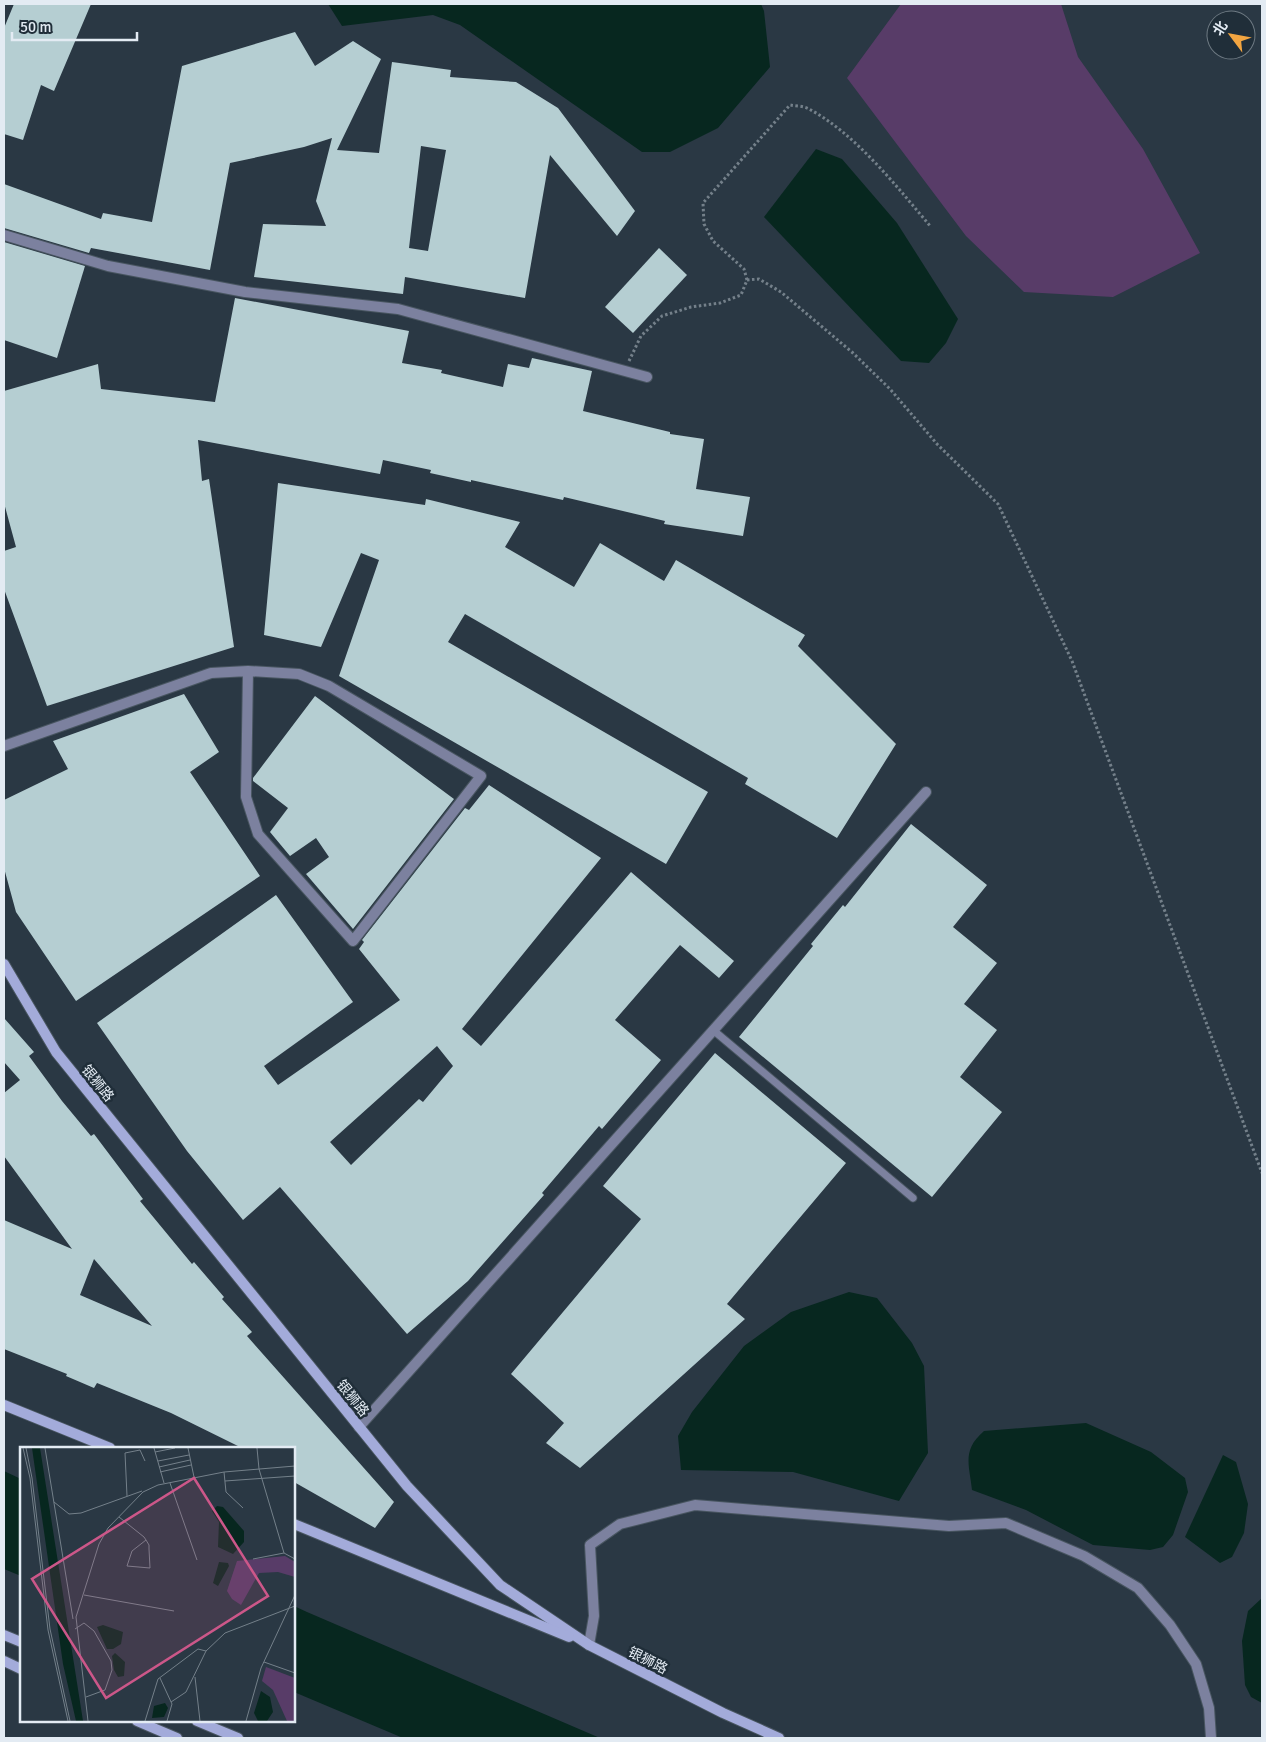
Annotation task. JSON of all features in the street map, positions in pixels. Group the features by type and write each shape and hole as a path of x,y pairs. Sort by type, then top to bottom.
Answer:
{"main road":[{"name":"银狮路","path":"4,964 56,1052 407,1486 500,1585 589,1645 723,1713 779,1738"},
{"path":"4,1405 108,1447"},
{"path":"295,1524 589,1645"},
{"path":"4,1635 20,1642"},
{"path":"4,1661 20,1669"},
{"path":"139,1722 176,1738"},
{"path":"199,1722 238,1738"}],"street":[{"path":"4,235 108,266 245,292 398,309 647,377"},
{"path":"4,746 211,673 248,671 299,674 330,686 480,776 353,941 258,834 246,797 248,671"},
{"path":"359,1427 926,792"},
{"path":"589,1645 594,1616 590,1545 620,1524 695,1505 950,1526 1006,1523 1084,1556 1138,1588 1170,1625 1196,1664 1209,1708 1212,1738"}],"lane":[{"path":"713,1030 913,1198"}],"path":[{"path":"624,370 641,336 662,316 691,307 720,304 741,295 747,280 744,269 713,241 704,224 702,203 790,105 808,108 844,134 886,173 931,227"},
{"path":"747,280 759,279 781,292 853,353 890,389 936,444 998,504 1072,661 1262,1173"}],"shaded area":[{"path":"328,4 761,4 764,11 770,67 718,128 670,152 642,152 460,25 433,15 342,26"},
{"path":"901,4 1061,4 1078,57 1143,149 1200,253 1113,297 1024,292 966,236 847,78"},
{"path":"816,149 842,159 897,223 958,319 946,343 929,363 901,361 764,217"},
{"path":"849,1292 877,1298 912,1343 924,1366 928,1453 899,1501 793,1472 681,1470 678,1436 692,1412 744,1346 791,1312"},
{"path":"1086,1423 1151,1452 1185,1478 1188,1492 1173,1535 1163,1547 1150,1550 1093,1545 1026,1510 972,1490 969,1465 970,1451 972,1445 984,1431"},
{"path":"1223,1455 1236,1462 1248,1504 1244,1533 1232,1557 1220,1563 1185,1537"},
{"path":"4,1471 20,1479 20,1576 4,1569"},
{"path":"1262,1598 1262,1703 1251,1697 1245,1685 1242,1641 1248,1611"},
{"path":"295,1606 600,1738 403,1738 295,1692"}],"building":[{"path":"14,4 91,4 54,91 41,85 23,140 4,134 4,28"},
{"path":"295,32 315,66 353,41 381,59 337,150 379,153 392,62 451,70 450,77 516,82 558,108 635,211 617,236 550,155 525,298 405,277 403,294 254,277 263,224 326,226 316,201 332,138 304,147 230,163 210,270 91,248 89,253 4,228 4,184 101,219 103,213 152,222 182,66","holes":["421,146 446,150 428,251 409,248"]},
{"path":"4,242 85,266 57,358 4,340"},
{"path":"659,248 687,275 633,333 605,307"},
{"path":"235,298 409,331 402,363 442,370 441,373 503,387 508,364 529,368 532,358 592,371 583,411 670,432 670,434 704,439 696,489 750,497 743,536 664,524 665,521 564,497 563,500 471,480 471,482 430,473 431,470 383,460 380,474 198,440 202,481 209,479 234,647 47,706 4,589 4,551 16,547 4,503 4,391 98,364 101,389 215,402"},
{"path":"278,483 425,505 426,499 520,522 505,547 574,587 600,543 664,581 676,560 805,635 798,646 896,744 837,838 745,784 748,778 465,614 448,642 708,792 666,864 339,676 379,560 361,553 321,647 264,635"},
{"path":"184,694 219,752 190,772 260,876 76,1001 16,912 4,868 4,800 68,769 53,741"},
{"path":"315,696 454,799 353,929 306,874 329,857 316,838 290,856 270,832 288,808 253,781 253,778"},
{"path":"489,785 601,858 462,1029 481,1046 631,872 734,961 719,978 680,945 615,1020 661,1060 602,1129 599,1126 542,1193 544,1195 468,1281 407,1334 280,1187 243,1220 187,1151 97,1023 276,895 353,1002 264,1066 278,1085 400,1000 359,949 364,942 362,940 465,808 469,810","holes":["437,1046 453,1066 423,1102 419,1099 351,1165 330,1142"]},
{"path":"911,824 987,885 953,927 997,963 964,1004 997,1030 960,1077 1002,1112 932,1197 739,1037 813,946 811,944 843,905 845,907"},
{"path":"4,1018 34,1052 29,1056 91,1136 94,1134 143,1199 140,1201 252,1332 247,1336 394,1502 375,1528 295,1483 295,1447 240,1447 171,1413 97,1383 94,1388 66,1376 67,1374 4,1349 4,1220 72,1249 4,1156 4,1093 20,1080 4,1062","holes":["94,1259 152,1326 80,1295"]},
{"path":"715,1053 846,1163 727,1304 745,1319 580,1468 546,1443 564,1423 511,1374 641,1219 603,1186"}]}
